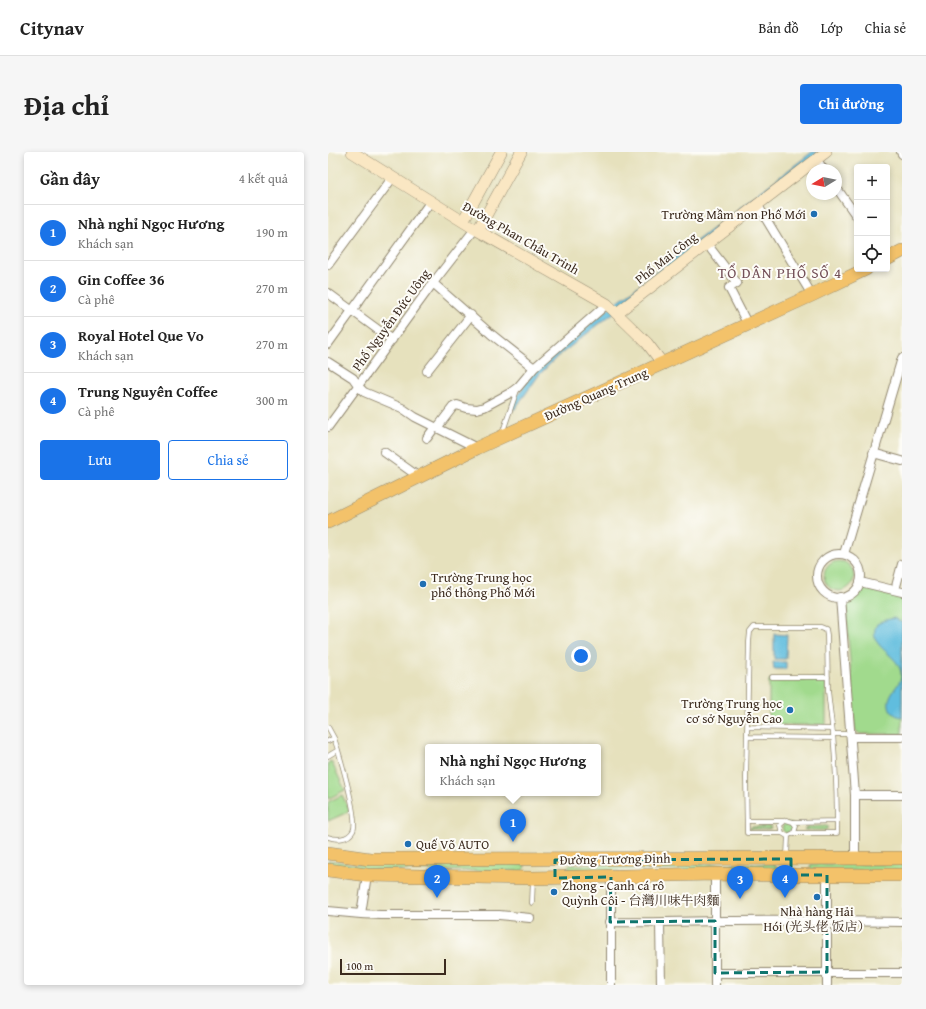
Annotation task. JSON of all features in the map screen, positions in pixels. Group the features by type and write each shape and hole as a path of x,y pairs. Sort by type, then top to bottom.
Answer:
{"main road":[{"path":"890,257 902,251"},
{"name":"Đường Quang Trung","path":"328,522 477,448 748,325 860,272"},
{"name":"Đường Trương Định","path":"328,853 370,859 555,860 902,858"},
{"path":"789,859 791,875"},
{"path":"555,860 555,878"},
{"name":"Đường Trương Định","path":"328,870 367,875 534,878 715,874 902,875"}],"street":[{"name":"Đường Phan Châu Trinh","path":"352,152 476,229 607,304 647,344 663,364"},
{"path":"463,221 501,152"},
{"path":"476,229 521,152"},
{"name":"Phố Mai Công","path":"617,313 826,152"},
{"path":"816,159 820,164"},
{"path":"328,265 393,177"},
{"path":"842,196 854,213"},
{"path":"328,344 431,201"},
{"path":"757,204 812,295"},
{"name":"Phố Nguyễn Đức Uông","path":"328,427 433,283 476,229"},
{"path":"707,244 737,284 729,288 748,325"},
{"path":"433,283 491,334 534,368"},
{"path":"328,293 392,340"},
{"path":"427,438 453,407 457,405 477,409 484,407 518,387 534,368 607,304"},
{"path":"427,371 471,315"},
{"path":"844,554 902,358"},
{"path":"328,362 353,378 362,391 402,408 415,417 477,448"},
{"path":"384,452 419,477"},
{"path":"873,453 902,461"},
{"path":"835,554 844,554 852,558 859,566 861,576 860,582 857,588 847,596 832,596 825,592 819,582 818,574 820,566 825,559 835,554"},
{"path":"860,582 899,591 902,564"},
{"path":"840,597 855,795 855,858"},
{"path":"850,735 902,737"},
{"path":"855,795 902,795"},
{"path":"715,874 715,985"},
{"path":"361,914 367,875"},
{"path":"827,875 827,985"},
{"path":"611,876 611,985"},
{"path":"328,911 380,915 499,915 530,918"},
{"path":"610,922 660,923 827,920 902,922"},
{"path":"660,923 661,985"},
{"path":"716,973 902,973"}],"lane":[{"path":"500,438 518,387"},
{"path":"754,627 821,627 826,629 827,635 828,677 835,757 837,833 794,833 788,836 782,833 747,833 746,778 749,642 750,632 754,627"},
{"path":"772,677 828,677"},
{"path":"328,727 338,750 350,798 354,826 354,831 344,838 338,839 328,837"},
{"path":"748,727 832,729"},
{"path":"765,737 766,728"},
{"path":"784,728 784,738"},
{"path":"793,728 793,738"},
{"path":"810,729 810,738"},
{"path":"747,737 810,738 850,735"},
{"path":"328,741 334,738"},
{"path":"328,756 338,750"},
{"path":"747,821 837,821"},
{"path":"782,833 780,828 784,821"},
{"path":"793,822 796,826 794,833"},
{"path":"788,836 789,859"},
{"path":"532,903 534,878"}],"highlighted area":[{"path":"791,859 791,875 827,875 827,972 715,973 715,921 610,922 611,877 555,878 555,860"}],"green space":[{"path":"839,561 850,565 854,576 850,587 839,591 828,587 824,576 828,565"},
{"path":"863,588 902,599 902,734 860,734 855,729 846,607 849,601"},
{"path":"826,679 826,725 769,725 769,680"},
{"path":"331,761 345,790 328,799 328,763"},
{"path":"342,795 350,811 328,821 328,802"},
{"path":"788,822 792,824 794,828 792,832 788,834 784,832 782,828 784,824"},
{"path":"770,826 771,828 769,829 749,829 751,827"},
{"path":"827,826 827,829 825,830 804,829 807,827"},
{"path":"328,860 353,864 511,863 525,865 524,870 519,871 366,870 328,866"},
{"path":"774,864 777,867 775,870 572,871 569,870 568,867 571,865"},
{"path":"811,864 902,864 902,871 811,870"}],"water":[{"path":"812,152 819,152 557,357 539,375 514,410 511,405 532,374 556,352 608,309"},
{"path":"894,618 902,623 902,717 895,715 889,707 891,694 899,683 901,677 899,666 879,644 875,638 874,632 877,624"},
{"path":"774,634 787,635 786,659 774,659"},
{"path":"773,662 786,662 786,669 774,669"}],"place":[{"name":"Trường Mầm non Phố Mới","path":"814,214"},
{"name":"Trường Trung học phổ thông Phố Mới","path":"423,584"},
{"name":"Trường Trung học cơ sở Nguyễn Cao","path":"790,710"},
{"name":"Nhà nghỉ Ngọc Hương","path":"513,842"},
{"name":"Quế Võ AUTO","path":"408,844"},
{"name":"Zhong - Canh cá rô Quỳnh Côi - 台灣川味牛肉麵","path":"554,892"},
{"name":"Nhà hàng Hải Hói (光头佬 饭店）","path":"817,897"},
{"name":"Gin Coffee 36","path":"437,898"},
{"name":"Trung Nguyên Coffee","path":"785,898"},
{"name":"Royal Hotel Que Vo","path":"740,899"}],"district":[{"name":"TỔ DÂN PHỐ SỐ 4","path":"780,272"}]}
